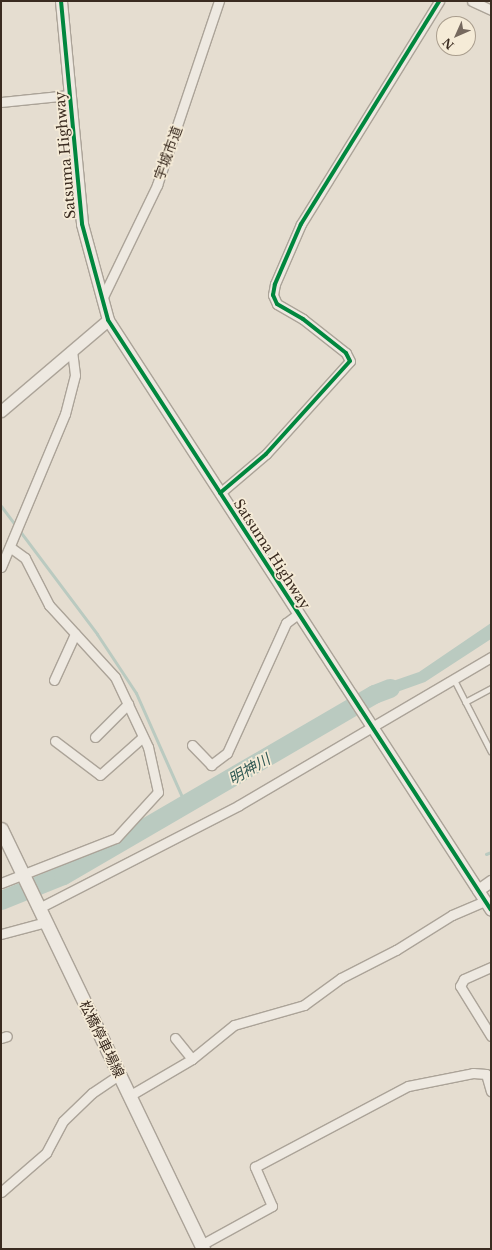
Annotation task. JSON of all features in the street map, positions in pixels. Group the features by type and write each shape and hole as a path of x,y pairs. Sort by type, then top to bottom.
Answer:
{"main road":[{"name":"松橋停車場線","path":"1,829 26,877 46,922 202,1247"}],"street":[{"name":"Satsuma Highway","path":"61,1 82,224 108,320 369,725 488,906"},
{"name":"宇城市道","path":"102,299 157,185 219,1"},
{"path":"220,492 266,454 350,361 346,353 303,319 277,304 273,295 275,284 301,224 439,1"},
{"path":"472,1 491,10"},
{"path":"1,102 70,95"},
{"path":"1,411 108,320"},
{"path":"1,567 12,545 27,503 65,414 75,375 72,350"},
{"path":"1,884 26,877 116,838 158,792 143,738 115,677 48,605 25,558 12,545"},
{"path":"192,745 211,765 227,752 286,623 298,614"},
{"path":"54,680 75,634"},
{"path":"37,903 239,806 369,725 455,681 491,657"},
{"path":"95,737 128,704"},
{"path":"55,741 100,775 143,738"},
{"path":"478,890 491,881"},
{"path":"129,1096 192,1059 234,1025 304,1005 340,978 396,950 452,915 488,906"},
{"path":"1,934 46,922"},
{"path":"491,967 464,979 460,986 480,1024 491,1036"},
{"path":"175,1038 192,1059"},
{"path":"491,1066 486,1074 491,1091"},
{"path":"202,1247 272,1206 255,1167 408,1086 473,1073 486,1074"},
{"path":"1,1192 46,1153 68,1116 92,1093 119,1075"}],"lane":[{"path":"455,681 491,751"},
{"path":"466,702 491,688"}],"shaded area":[{"path":"491,623 491,639 425,682 369,702 364,691 419,672"}],"waterway":[{"path":"1,506 97,634 136,693 186,806"},
{"name":"明神川","path":"1,900 63,875 374,694 390,688"},
{"path":"486,854 491,852"}],"cycle path":[{"path":"61,1 82,224 108,320 491,910"},
{"path":"220,493 266,454 350,361 346,353 303,319 277,304 273,295 275,284 301,224 439,1"}]}
